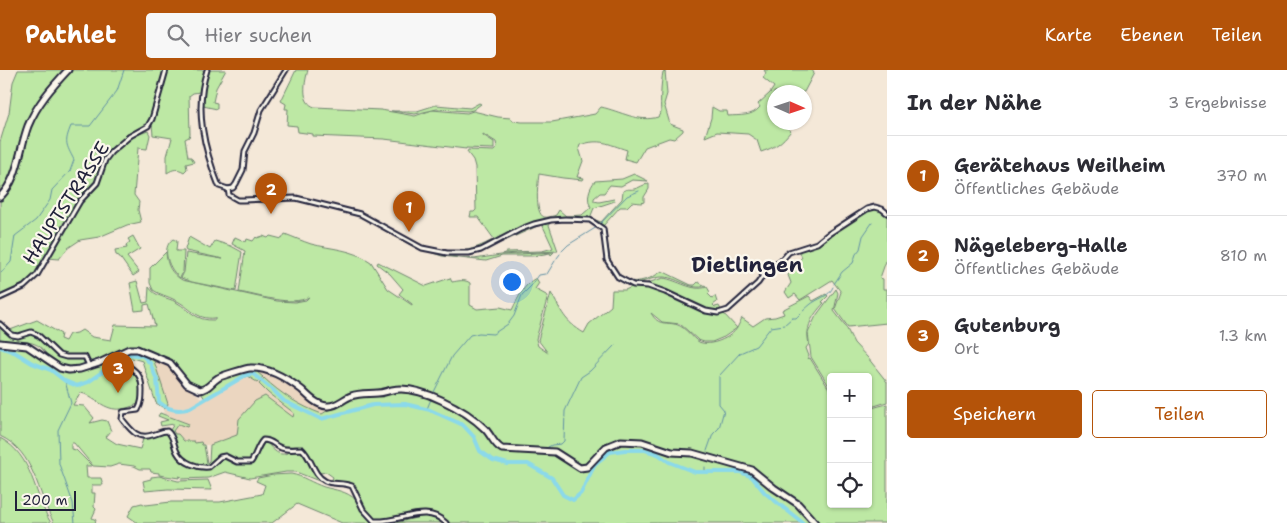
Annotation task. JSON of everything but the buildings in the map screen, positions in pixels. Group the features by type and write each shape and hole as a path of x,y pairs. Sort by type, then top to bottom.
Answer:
{"main road":[{"path":"0,197 10,185 14,176 29,124 43,98 68,70"},
{"path":"0,343 27,346 64,369 89,366 115,356 128,348 137,349 170,363 187,384 200,390 208,387 222,375 235,373 247,368 266,370 285,379 314,401 326,406 332,406 346,398 360,394 396,389 415,392 457,407 484,429 498,447 502,449 555,452 580,468 587,467 606,447 621,441 642,442 672,452 692,453 752,470 798,504 815,523"}],"street":[{"name":"HAUPTSTRASSE","path":"0,298 24,287 33,280 80,201 97,183 105,160 111,152 130,136 146,128 151,122 166,70"},
{"path":"207,70 203,81 203,134 206,150 219,186 228,189 235,186 243,170 246,151 254,134 261,110 286,70"},
{"path":"228,189 229,195 238,200 296,198 360,214 412,243 447,253 469,253 489,247 534,224 565,218 590,220 603,229 607,260 618,277 633,285 648,286 666,292 706,311 718,314 728,310 758,283 768,268 780,262 789,252 817,243 826,235 867,209 875,207 887,213"},
{"path":"0,324 12,335 18,336 31,332 38,335 59,355 85,357 89,366"},
{"path":"115,356 139,375 142,384 141,405 138,410 123,412 122,420 134,433 141,436 148,436 167,430 172,434 177,451 195,466 209,467 220,457 225,456 237,462 250,462 255,456 260,443 263,440 268,440 287,450 302,449 323,481 346,483 352,486 363,509 374,521 391,522 433,514 446,523"}],"shaded area":[{"path":"153,358 172,366 184,384 204,400 260,370 275,375 292,385 308,399 330,410 322,414 307,409 275,388 264,378 259,384 294,413 293,417 247,412 239,419 238,435 210,445 179,444 173,431 178,424 184,422 163,413 167,404"}],"green space":[{"path":"18,70 165,70 148,125 129,135 127,134 104,158 93,150 103,160 95,183 80,199 55,240 40,270 23,286 0,297 0,142 9,113 13,82"},
{"path":"167,70 205,70 200,92 189,96 190,134 185,139 188,157 191,157 194,162 186,164 187,169 184,172 176,170 167,173 167,156 172,138 153,135 152,124"},
{"path":"208,70 226,70 216,88 213,102 217,103 217,109 203,106 203,92"},
{"path":"296,70 308,70 305,96 310,105 315,107 381,110 415,116 432,110 467,113 473,111 511,118 513,121 552,122 595,114 601,107 644,119 658,117 661,112 662,81 663,72 665,71 667,94 664,104 670,124 683,129 683,131 674,139 669,138 645,147 636,162 625,159 627,150 609,144 593,142 580,145 579,148 583,161 577,177 584,178 583,180 539,174 538,204 539,210 544,217 556,215 559,210 566,216 582,215 591,207 589,194 595,181 622,179 634,174 648,181 632,180 621,186 610,185 604,193 600,193 594,198 594,201 599,202 614,199 615,201 594,208 590,218 601,222 622,199 623,191 649,184 644,202 632,202 627,207 620,207 603,226 604,230 599,224 590,219 564,218 546,220 522,228 481,249 453,252 468,250 494,239 478,217 470,217 471,212 476,210 475,167 473,160 467,152 468,150 494,151 497,147 496,142 483,134 494,142 494,149 466,149 384,139 313,136 313,134 298,132 297,126 287,125 288,109 285,109 286,104 281,101"},
{"path":"764,70 812,70 814,73 808,85 772,85 763,78 766,73"},
{"path":"767,96 767,130 791,131 781,142 761,152 757,140 748,134 717,132 705,137 711,118 712,107 719,111 727,111 728,116 750,114 760,107 758,104"},
{"path":"479,103 481,104 468,111 437,109 415,114 391,111 417,111 436,105 470,108"},
{"path":"148,131 150,135 147,149 138,148 134,195 139,202 138,210 141,222 127,225 99,237 80,240 68,248 59,259 48,258 81,202 97,184 106,160 112,152 131,137"},
{"path":"876,208 881,209 887,215 887,258 880,278 883,279 883,289 887,289 887,323 848,327 835,309 841,292 832,280 800,300 795,294 789,298 785,292 791,283 788,275 802,257 798,249 817,244 867,211"},
{"path":"359,215 412,244 441,255 474,259 501,255 554,252 551,255 550,253 533,256 502,256 486,261 442,256 414,247"},
{"path":"548,222 558,251 502,254 507,252 542,251 553,248 542,224 489,248 535,224"},
{"path":"285,234 311,244 357,254 371,262 388,289 412,305 399,294 403,289 390,274 377,264 378,262 426,286 450,278 452,282 466,281 470,283 470,305 477,309 500,307 512,310 525,288 536,278 539,283 535,289 548,296 536,339 538,346 548,353 538,340 551,293 568,320 584,333 589,324 611,306 612,290 625,290 634,286 656,289 709,313 723,313 737,328 742,318 753,326 765,318 784,314 782,310 809,296 813,301 826,294 828,296 822,302 824,303 810,322 808,332 809,344 806,348 809,356 807,359 810,358 827,386 827,508 872,508 872,408 887,404 887,523 449,523 439,515 431,513 377,520 364,508 365,505 363,505 352,486 344,482 331,482 333,477 326,472 320,473 305,448 279,446 268,437 258,442 256,453 259,453 264,443 282,454 293,450 301,451 316,477 324,483 296,472 250,478 225,472 208,478 181,479 182,477 179,476 179,478 159,475 159,473 151,472 150,469 140,469 134,466 119,464 110,467 93,466 74,443 71,443 71,449 76,450 92,466 86,466 87,478 101,478 103,485 92,485 92,493 95,493 94,507 96,509 92,518 96,520 95,523 54,523 28,463 12,443 0,436 0,344 26,348 66,372 92,367 116,358 118,360 109,370 116,375 128,366 139,379 141,392 138,404 122,409 110,408 80,393 73,405 84,406 94,418 90,423 102,420 107,421 111,431 106,437 117,444 140,449 143,439 166,433 169,434 178,456 190,466 199,470 214,467 225,458 226,454 220,454 210,466 202,466 190,461 179,451 170,430 174,424 161,426 160,422 168,420 158,416 160,413 189,424 187,427 178,424 173,431 184,441 201,442 204,445 207,463 209,461 210,445 237,435 239,419 255,401 265,396 293,417 294,413 259,384 264,378 284,394 306,407 322,414 330,409 329,405 315,400 272,369 251,365 205,387 199,387 189,382 172,362 160,355 138,347 93,363 84,354 67,356 58,353 34,332 18,334 10,330 37,320 61,334 60,339 65,341 69,334 82,330 92,337 111,340 115,325 155,326 149,304 144,305 144,310 135,311 130,283 137,281 143,303 148,302 149,287 154,293 176,302 198,317 215,320 215,318 198,315 180,303 153,290 150,283 150,268 166,252 170,269 182,280 277,301 295,302 306,300 309,297 302,300 284,301 239,292 245,251 232,244 235,237 246,242 247,239 253,241 256,237 263,236 282,239","holes":["651,313 662,322 680,324 698,340 704,342 712,342 724,337 737,328 720,341 709,343 699,342 681,326 660,322"]},
{"path":"133,236 140,249 127,257 139,272 133,276 119,256 116,255 115,250 127,248 126,245 130,242 128,239"},
{"path":"189,237 210,249 215,241 242,252 236,291 181,278 184,272 186,253 223,259 186,251"},
{"path":"606,238 610,258 608,260"},
{"path":"173,239 177,241 176,251 184,251 183,272 180,278 172,270 168,259 167,248"},
{"path":"662,271 691,285 695,285 698,282 706,286 690,286 664,277 643,282 626,281 645,280"},
{"path":"663,278 690,287 707,287 710,292 708,294 712,298 715,296 717,302 713,305 715,307 719,306 722,312 702,308 668,292 641,285"},
{"path":"836,289 838,293 834,311 845,325 854,343 887,382 887,402 872,407 872,373 827,373 827,383 811,357 808,333 816,316"},
{"path":"0,327 15,336 32,334 56,355 66,358 84,358 86,364 85,366 63,367 35,344 0,341"},
{"path":"134,350 153,358 168,404 165,409 156,403 142,361 132,358 122,360 119,355"},
{"path":"246,370 260,370 257,372 263,377 257,382 247,376 205,399 200,391 221,378"},
{"path":"0,438 20,455 26,465 51,523 0,523"},
{"path":"291,474 349,495 359,503 367,516 377,523 342,523 297,504 272,523 138,523 128,516 134,505 142,503 146,505 171,502 220,502 262,494 265,485 256,481 258,478"},
{"path":"159,476 178,481 208,480 212,490 168,489 145,491 143,481"},
{"path":"428,515 434,516 445,523 395,523"}],"waterway":[{"path":"0,274 11,262 15,236 36,220 50,200 52,190 70,171 74,160 68,147 67,136 71,126 90,126 117,91 124,70"},
{"path":"600,224 627,196 639,191"},
{"path":"834,284 842,272 853,263 860,249 863,236 872,223"},
{"path":"562,251 568,245 597,227"},
{"path":"557,258 560,254"},
{"path":"547,274 555,261"},
{"path":"433,394 452,356 470,335 479,333 493,334 508,324 514,316 522,295 539,275 545,274"},
{"path":"707,451 713,434 719,428 724,410 719,404 719,376 740,353 756,346 771,327 784,325 792,318 796,318 812,303 827,294 833,287"},
{"path":"548,447 561,444 564,441 565,411 581,377 590,371 615,345"},
{"path":"0,347 51,370 65,381 77,386 88,382 108,368 120,356 129,354 143,356 150,363 157,380 159,402 173,410 190,408 246,375 253,374 284,401 321,419 373,405 405,404 430,410 463,425 474,437 480,451 493,460 508,464 528,464 552,478 563,495 573,500 581,493 595,464 610,452 645,450 658,454 669,462 695,472 740,472 752,477 765,493 803,523"},
{"path":"65,381 71,403 58,430 59,464 73,503 75,523"},
{"path":"427,409 431,399"},
{"path":"705,467 705,472"}],"place":[{"name":"Nägeleberg-Halle","path":"271,214"},
{"name":"Gerätehaus Weilheim","path":"409,232"},
{"name":"Gutenburg","path":"118,393"}],"district":[{"name":"Dietlingen","path":"747,265"}]}
